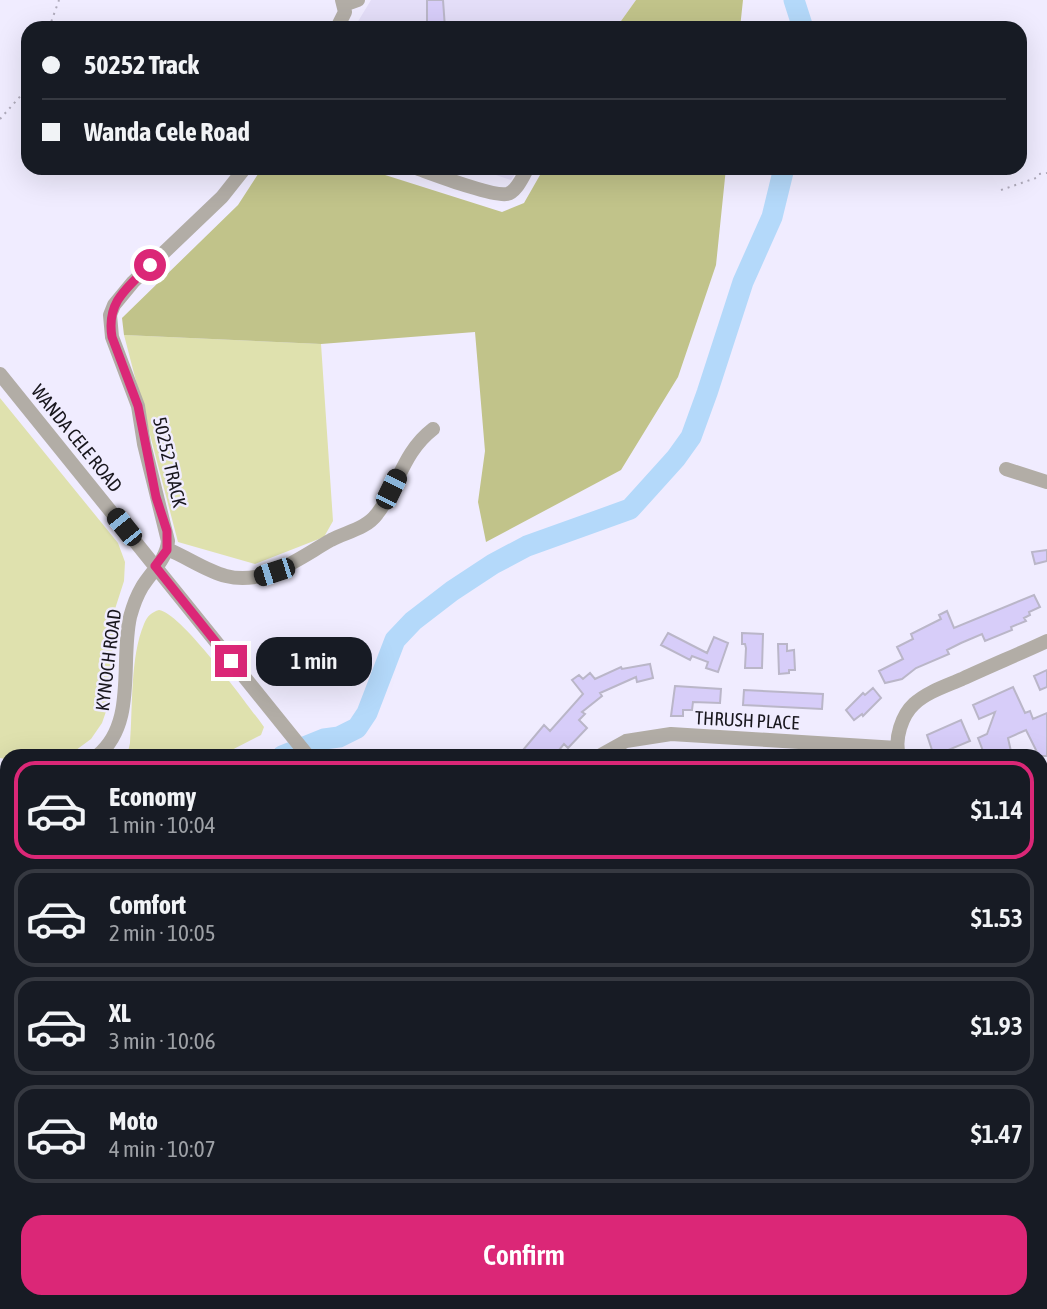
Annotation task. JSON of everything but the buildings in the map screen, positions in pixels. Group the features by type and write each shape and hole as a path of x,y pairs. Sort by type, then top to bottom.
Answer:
{"street":[{"path":"342,21 348,2"},
{"name":"50252 TRACK","path":"167,550 167,531 156,497 138,406 112,337 110,315 122,294 222,197 239,175"},
{"path":"439,175 503,194 514,190 524,175"},
{"name":"WANDA CELE ROAD","path":"0,374 302,749"},
{"path":"155,566 167,550 224,576 237,578 260,576 283,567 334,538 367,524 376,516 408,456 433,429"},
{"path":"1006,470 1047,482"},
{"name":"KYNOCH ROAD","path":"105,749 120,727 130,620 135,600 155,566"},
{"path":"899,749 905,717 913,705 931,692 1047,641"},
{"name":"THRUSH PLACE","path":"612,749 626,741 671,734 860,749"}],"path":[{"path":"52,21 59,0"},
{"path":"0,119 21,95"},
{"path":"1001,190 1047,173"}],"shaded area":[{"path":"371,0 636,0 621,21 358,21"},
{"path":"496,175 514,175 511,180"}],"green space":[{"path":"636,0 743,0 741,21 621,21"},
{"path":"257,175 385,175 502,212 524,203 540,175 725,175 716,265 678,377 621,470 486,542 478,502 485,451 475,332 321,344 124,335 122,318 238,205"},
{"path":"124,335 321,344 333,521 324,537 255,564 178,542"},
{"path":"0,398 118,543 125,562 124,581 115,609 109,703 102,723 91,739 77,749 0,749"},
{"path":"159,610 169,615 196,640 264,727 261,735 234,749 129,749 136,651 145,621"}],"waterway":[{"path":"794,0 801,21"},
{"path":"299,749 324,739 339,737 357,728 367,713 395,640 413,621 493,564 527,546 630,509 676,458 691,437 743,282 772,217 782,175"}],"route":[{"path":"150,265 114,305 110,325 138,406 156,497 167,531 167,550 155,566 231,661"}]}
